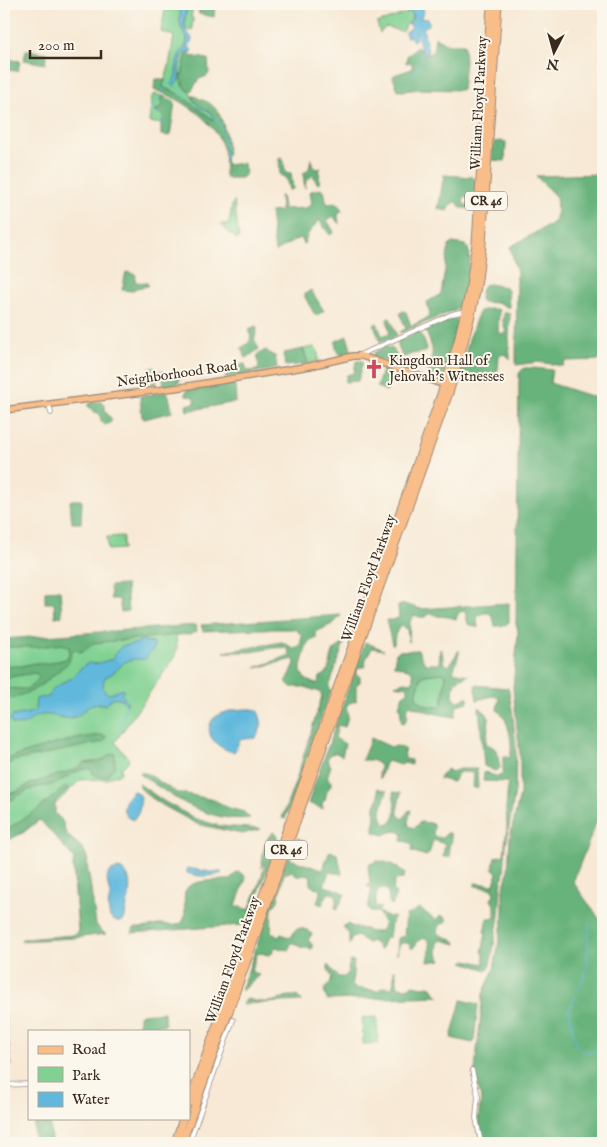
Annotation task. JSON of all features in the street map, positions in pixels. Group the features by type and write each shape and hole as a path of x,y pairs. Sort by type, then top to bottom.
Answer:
{"highway":[{"name":"William Floyd Parkway","path":"182,1143 447,386 465,311 476,243 491,4"},
{"name":"William Floyd Parkway","path":"190,1100 464,342 474,306 479,274 486,202 498,4"},
{"path":"174,1143 182,1120"}],"main road":[{"name":"Neighborhood Road","path":"4,410 182,387 310,366 353,356 365,357 447,386"}],"street":[{"path":"365,357 366,353 372,350 440,319 465,311"},
{"path":"353,356 372,350"},
{"path":"49,404 51,413"},
{"path":"189,1143 193,1115 233,1020"},
{"path":"472,1070 478,1096 476,1118 481,1143"},
{"path":"4,1085 28,1084"}],"green space":[{"path":"166,4 181,4 181,28 187,37 186,47 179,55 177,75 173,85 180,75 183,86 190,92 195,103 211,113 215,120 183,97 163,86 169,66 174,36 161,32"},
{"path":"189,4 198,4 198,8 192,12 192,30 186,29 185,23"},
{"path":"198,4 215,4 214,17 199,14"},
{"path":"407,11 412,13 411,22 406,25 403,31 386,27 380,33 377,23 407,13"},
{"path":"435,37 449,45 464,44 465,61 462,90 398,90 394,75 412,69 412,62 406,63 407,56 417,47 424,55 433,52"},
{"path":"6,46 11,48 11,60 20,61 16,71 7,70"},
{"path":"26,50 47,53 45,64 24,60"},
{"path":"187,51 190,53 189,56 187,54 182,75 180,75 180,62"},
{"path":"187,54 208,59 209,73 207,76 199,79 190,92 184,87 180,75 182,75"},
{"path":"155,79 165,80 164,88 183,98 214,120 211,113 200,107 192,96 212,105 222,121 228,154 225,155 227,165 243,163 246,172 242,178 226,178 224,152 220,141 207,121 187,105 154,90"},
{"path":"154,94 163,96 161,101 163,104 156,112 164,118 161,124 149,122 152,96"},
{"path":"163,96 175,103 170,136 161,135 161,124 164,118 155,111 161,108"},
{"path":"494,142 506,142 505,161 492,160"},
{"path":"282,157 286,173 291,173 293,189 289,190 286,178 280,175 279,158"},
{"path":"311,158 313,167 321,168 319,171 320,184 317,183 313,175 306,181 305,188 303,174 309,169"},
{"path":"603,174 603,360 565,361 563,366 538,362 516,365 517,272 510,247 556,221 557,198 536,176"},
{"path":"444,175 472,177 476,181 475,195 464,197 463,204 473,206 472,209 461,208 457,202 453,202 448,211 438,209"},
{"path":"321,189 324,191 327,204 338,203 342,211 338,215 339,224 333,216 327,220 334,232 330,235 319,220 308,234 304,244 301,238 299,238 275,252 270,212 281,211 280,196 283,207 286,209 306,208 312,204 310,192"},
{"path":"234,201 239,238 236,239 220,224 229,224"},
{"path":"452,243 466,245 469,250 470,265 463,305 400,333 406,329 400,313 403,311 406,312 411,326 430,315 427,302 441,294 449,246"},
{"path":"126,272 136,275 135,282 147,283 149,285 132,291 122,290"},
{"path":"484,285 506,287 509,308 499,303 481,302 482,289"},
{"path":"311,290 324,311 317,315 315,315 305,297 305,294"},
{"path":"499,310 498,331 502,334 506,333 503,321 504,312 510,314 510,359 505,354 501,355 499,356 498,370 496,372 464,382 461,381 459,378 469,339 479,311"},
{"path":"390,318 397,336 381,343 374,326 377,323 382,336 390,333 387,319"},
{"path":"455,318 458,321 444,373 440,378 431,375 428,372 432,350 425,330 444,319"},
{"path":"256,326 255,340 259,349 246,358 241,348 250,341 249,329"},
{"path":"417,332 420,333 425,342 425,352 402,356 398,341"},
{"path":"347,336 352,353 342,356 337,350 336,341"},
{"path":"315,347 318,352 318,361 306,364 303,349"},
{"path":"384,347 394,350 398,361 407,364 408,368 373,356 374,353"},
{"path":"303,349 308,362 306,364 286,366 284,353"},
{"path":"266,350 275,356 277,368 225,378 227,374 243,364 245,364 247,371 258,370 258,356"},
{"path":"356,361 363,361 358,381 345,382 347,375 354,373"},
{"path":"383,366 395,369 387,391 377,387"},
{"path":"154,367 158,371 163,371 166,375 179,375 179,383 164,387 163,378 159,376 157,377 156,387 153,386 149,369"},
{"path":"524,368 552,370 550,383 603,400 603,805 573,882 603,924 603,1143 483,1143 479,1131 478,1118 481,1099 474,1072 483,994 494,969 503,917 503,890 508,872 510,837 520,794 520,756 513,688 518,633 516,625 519,374"},
{"path":"234,383 236,402 187,411 186,405 195,403 194,397 186,396 187,390"},
{"path":"167,392 169,396 172,412 144,419 142,417 140,396"},
{"path":"94,402 105,404 105,411 112,419 110,423 104,425 99,413 94,412 87,405"},
{"path":"81,500 82,502 81,523 72,523 70,501"},
{"path":"123,536 123,549 108,550 107,537"},
{"path":"126,585 128,611 121,612 119,599 111,599 110,586"},
{"path":"60,590 62,616 55,617 54,603 45,603 45,591"},
{"path":"509,603 509,622 501,626 495,626 493,617 489,613 483,613 477,617 478,628 468,624 465,611 459,612 456,619 432,614 423,617 414,615 410,621 409,642 407,630 404,626 399,627 395,635 394,644 392,644 386,620 399,618 398,606 404,604 421,609"},
{"path":"341,615 333,623 316,632 316,639 307,644 301,672 305,679 315,684 319,682 320,677 327,673 334,650 344,643 329,687 331,690 285,819 282,818 322,696 320,692 304,687 291,687 285,681 295,663 294,659 255,668 290,655 287,648 273,648 250,652 224,652 282,642 293,648 300,646 302,636 296,629 203,631 201,625"},
{"path":"196,625 197,631 190,634 93,643 81,652 72,651 69,662 44,683 30,692 4,701 4,688 28,689 40,677 35,673 4,678 4,666 44,664 66,659 69,647 62,644 39,647 4,647 4,639"},
{"path":"176,630 177,649 174,658 115,742 129,759 121,768 121,773 106,779 80,780 38,821 23,833 4,841 4,643"},
{"path":"365,642 384,650 372,648 365,661 365,667 360,667 357,670 356,673 360,677 360,682 356,685 356,701 349,703 346,707 348,716 345,727 338,725 335,738 345,744 342,756 336,753 330,754 327,760 331,766 327,777 331,785 322,803 323,809 308,803"},
{"path":"440,649 444,664 449,666 459,650 453,672 468,675 456,682 453,695 456,700 460,701 468,697 468,702 457,705 455,717 432,713 409,705 406,712 408,715 405,722 402,723 399,706 403,695 408,692 408,687 395,685 404,682 412,683 413,676 411,670 394,665 396,653 399,651 418,650 425,664 439,664","holes":["442,673 446,676 440,707 426,705 418,700 416,697 421,677"]},
{"path":"442,673 446,676 442,704 436,707 420,702 416,697 421,677"},
{"path":"475,685 508,688 516,749 515,791 506,844 499,916 489,969 485,970 463,962 467,960 484,964 484,954 482,952 486,933 484,932 487,918 495,918 495,906 491,900 494,894 493,889 475,886 475,883 494,885 497,872 493,869 495,857 504,855 508,784 506,782 483,781 485,772 495,776 503,774 503,757 510,758 511,748 507,725 503,716 497,710 499,698 493,696 477,700"},
{"path":"479,707 489,718 486,743 495,749 497,754 500,767 495,771 484,766"},
{"path":"102,735 107,737 103,742 13,761 4,767 4,760 28,752 64,741"},
{"path":"371,738 391,747 398,746 404,749 405,759 411,760 411,765 405,763 400,765 388,761 385,763 380,779 380,765 372,760 362,760"},
{"path":"115,753 115,766 107,776 99,777 93,774 91,769 80,770 49,786 36,787 27,791 4,805 4,795 16,792 30,784 76,769 84,763 101,761"},
{"path":"447,769 452,772 459,769 477,769 478,788 473,788 474,773 460,772 453,782 439,778"},
{"path":"141,772 148,774 177,793 214,800 229,808 244,812 250,818 220,816 205,812 165,791 140,774"},
{"path":"139,784 165,802 196,819 220,826 261,829 242,834 197,824 149,796 139,787"},
{"path":"67,786 68,789 55,801 55,814 62,821 67,834 85,852 96,924 106,934 21,941 22,939 74,935 78,931 74,858 41,821 37,820 18,835 4,841 4,831 37,810"},
{"path":"378,788 387,791 381,813 386,824 392,822 395,814 393,792 401,793 398,815 403,819 408,811 411,810 409,826 414,828 420,822 431,823 434,826 433,834 436,837 442,838 447,833 450,833 452,841 449,846 450,857 443,857 445,844 433,840 429,854 426,856 411,851 413,846 408,842 401,841 403,834 400,832 384,835 374,832 375,805 379,798"},
{"path":"273,832 276,834 278,841 250,916 242,925 132,933 134,928 160,924 179,924 183,921 185,895 189,886 203,881 231,880 238,872 246,878 236,905 249,910 265,864 261,868 265,844"},
{"path":"297,838 307,842 307,846 303,847 294,844 290,859 322,870 330,851 337,854 342,874 329,872 324,886 345,894 337,910 335,908 337,898 335,894 328,893 322,905 317,903 321,890 310,885 311,876 306,874 298,877 292,871 284,874 278,901 272,908 271,932 278,937 281,934 291,938 295,930 300,928 307,930 312,934 308,940 312,944 312,949 300,947 292,942 288,950 275,947 271,954 257,954 251,971 259,975 241,991 293,841"},
{"path":"377,861 392,864 405,873 403,879 395,880 393,890 396,894 392,906 389,902 388,891 383,888 377,892 375,906 381,908 378,911 385,916 394,917 389,937 385,938 380,951 376,944 371,941 368,943 357,936 352,938 349,945 349,934 343,926 347,924 375,932 381,930 384,926 378,912 370,912 368,908 372,888 367,886 370,883 368,867"},
{"path":"419,908 437,921 439,917 443,916 448,920 439,926 438,932 455,941 456,944 442,940 438,942 437,953 442,960 428,962 430,946 426,938 419,941 412,949 408,943 402,943 397,954 398,938 404,936 406,915"},
{"path":"350,961 354,961 352,984 355,988 378,991 384,987 392,988 395,970 398,987 407,988 412,985 429,986 432,987 436,995 440,996 327,1000 324,990 332,978 328,965 338,977 345,977"},
{"path":"288,996 297,996 302,1001 242,1004 248,999 268,1002"},
{"path":"462,1000 478,1004 473,1043 451,1038"},
{"path":"164,1012 165,1025 139,1026 139,1016 141,1014"},
{"path":"5,1013 11,1065 4,1062"},
{"path":"377,1017 378,1043 363,1044 362,1018"},
{"path":"48,1120 72,1120 72,1123 50,1124 51,1143 34,1143 34,1124 49,1123"}],"water":[{"path":"181,4 189,4 184,24 192,41 189,48 192,52 187,51 180,60 179,78 173,86 171,83 176,75 177,61 186,46 187,40 180,24"},
{"path":"407,4 421,4 424,11 420,18 428,19 429,25 423,28 428,51 426,53 422,53 417,33 415,32 416,37 413,41 405,33 412,28 409,23 413,17 412,13 407,11"},
{"path":"143,640 154,644 154,648 145,659 134,659 125,662 104,678 103,687 105,692 110,694 123,688 121,694 127,701 127,705 120,699 113,698 106,705 92,704 75,717 41,715 22,725 12,724 10,720 12,716 33,712 36,699 49,697 53,689 74,677 88,663 95,664 113,659 122,646 138,643"},
{"path":"237,710 257,710 261,721 260,731 255,738 242,740 233,752 219,746 212,739 209,730 210,725 218,715"},
{"path":"133,791 141,797 139,811 133,820 125,814 124,807 127,798"},
{"path":"187,868 211,872 220,871 222,873 200,876 187,873"},
{"path":"119,869 125,872 130,883 125,917 121,922 110,917 108,907 110,896 108,875 111,871"}],"waterway":[{"path":"414,76 420,63 422,51"},
{"path":"162,92 171,83"},
{"path":"173,86 180,89 185,96 189,97 199,108 207,111 220,124 225,146 226,163"},
{"path":"161,95 155,103 153,110 164,118 164,127"},
{"path":"121,729 127,705"},
{"path":"589,923 587,970 569,1010 576,1045 585,1052 603,1052"}],"place":[{"name":"Kingdom Hall of Jehovah’s Witnesses","path":"374,369"}]}
